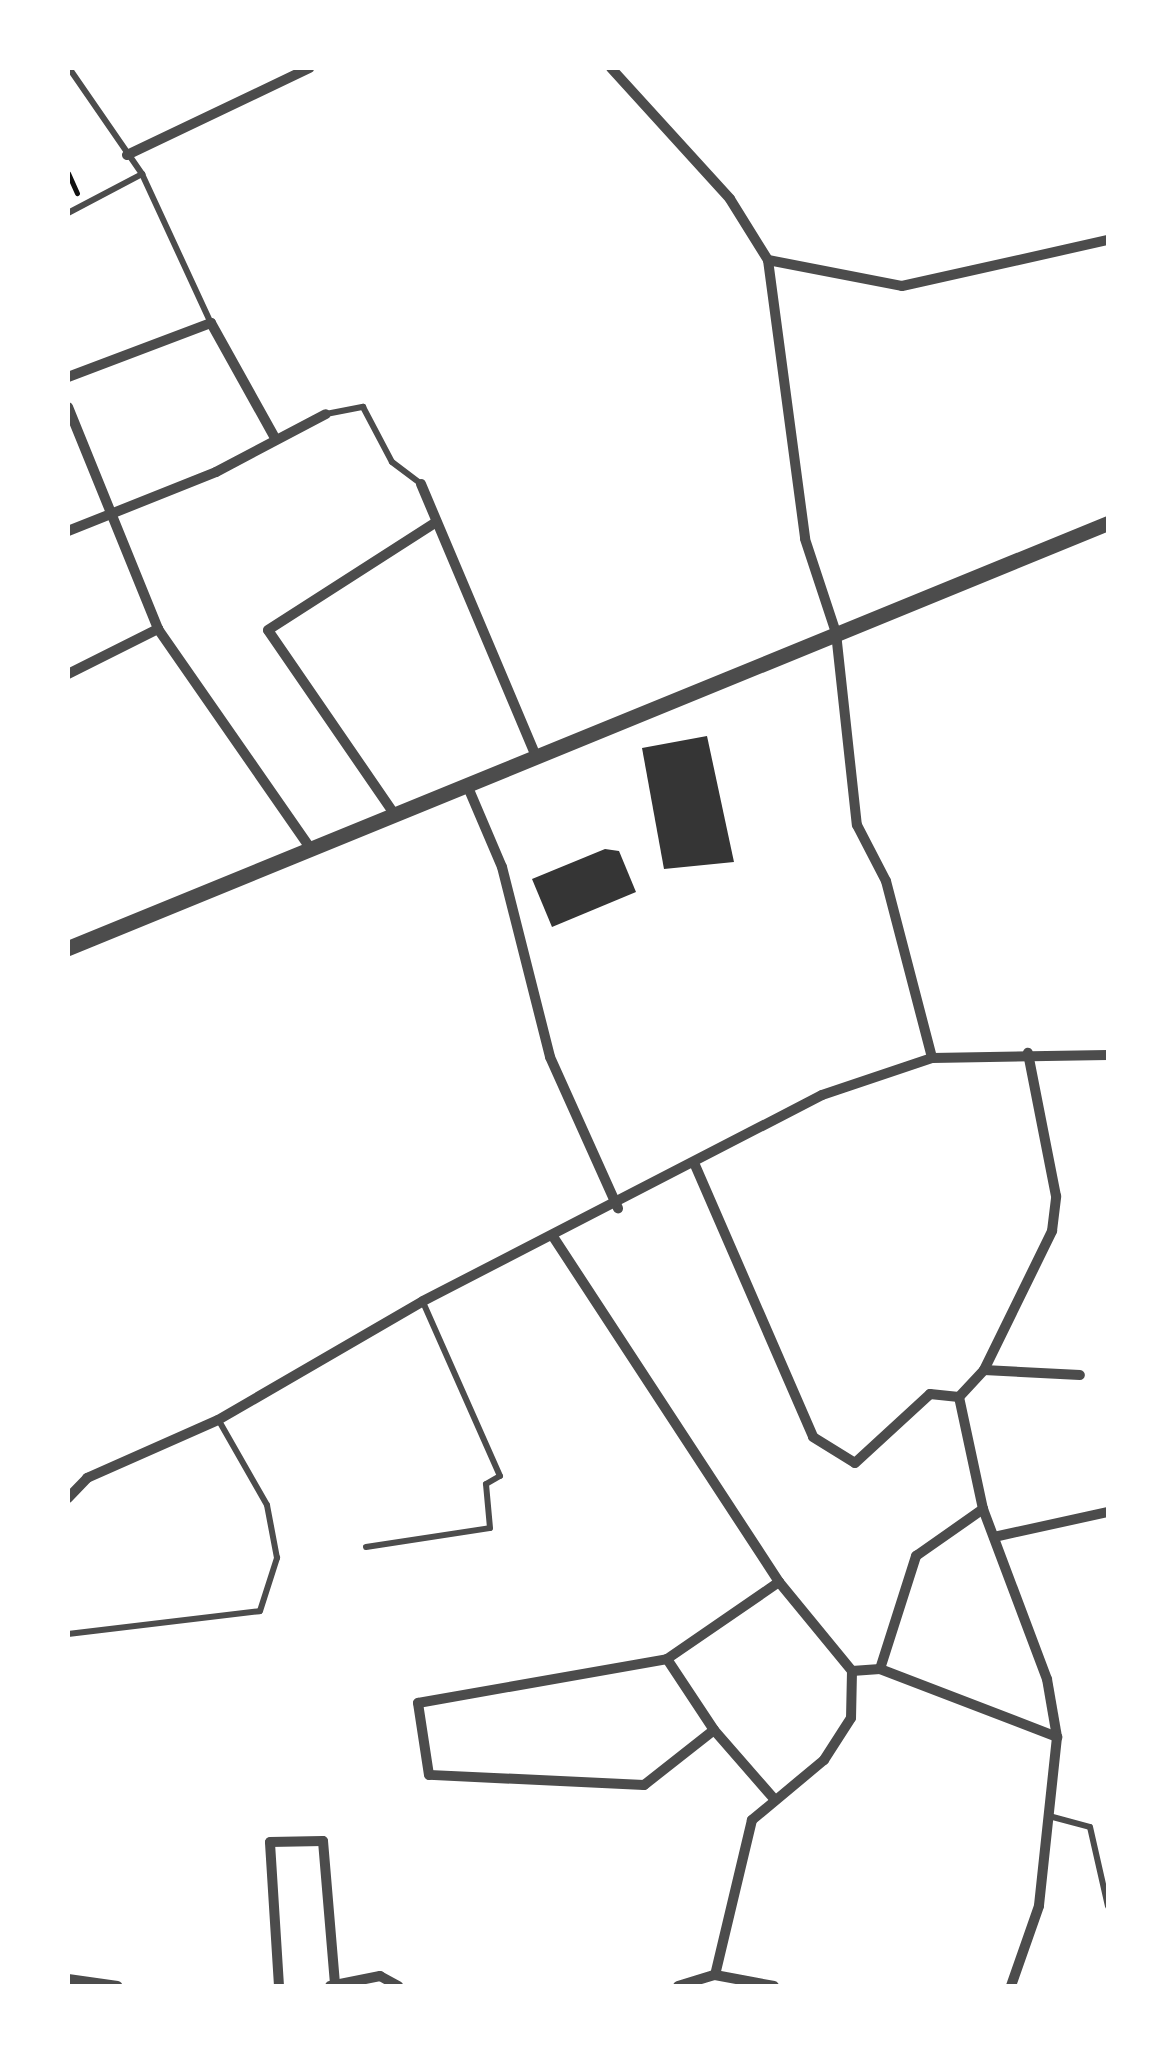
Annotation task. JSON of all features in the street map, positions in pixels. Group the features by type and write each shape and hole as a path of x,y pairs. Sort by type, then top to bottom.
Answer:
{"street":[{"path":"127,155 309,68"},
{"path":"611,68 730,199 768,260 804,539 836,633 857,825 886,880 932,1058"},
{"path":"768,260 902,286 1108,240"},
{"path":"68,377 211,323 274,436"},
{"path":"68,406 105,516 158,629 310,849"},
{"path":"68,531 216,472 274,436 326,414"},
{"path":"421,484 536,756"},
{"path":"395,815 268,630 436,522"},
{"path":"68,948 1108,523"},
{"path":"68,674 158,629"},
{"path":"466,785 502,866 550,1057 618,1208"},
{"path":"959,1397 984,1370 1052,1231 1056,1196 1028,1052"},
{"path":"68,1498 87,1478 218,1420 423,1300 618,1208 822,1096 932,1058 1028,1052 1108,1055"},
{"path":"694,1165 813,1437 856,1463 930,1394 959,1397"},
{"path":"554,1238 779,1582 852,1671 852,1718 824,1760 752,1820 716,1975"},
{"path":"984,1370 1080,1375"},
{"path":"959,1397 983,1509 1047,1678 1057,1737 1038,1906 1010,1986"},
{"path":"880,1669 916,1556 983,1509"},
{"path":"994,1538 1108,1512"},
{"path":"714,1730 644,1785 429,1775 418,1703 667,1659 779,1582"},
{"path":"667,1659 714,1730 775,1800"},
{"path":"852,1671 880,1669 1057,1737"},
{"path":"279,1986 270,1842 323,1841 332,1986 380,1976 398,1986"},
{"path":"678,1986 716,1975 774,1986"},
{"path":"68,1979 118,1986"}],"lane":[{"path":"69,68 142,174 211,323"},
{"path":"68,213 142,174"},
{"path":"326,414 364,407 392,462 421,484"},
{"path":"366,1547 490,1528 486,1484 500,1476 423,1300"},
{"path":"68,1634 260,1611 278,1558 267,1506 218,1420"},
{"path":"1048,1816 1090,1828 1108,1906"}],"building":[{"path":"707,736 734,862 664,869 642,748"},
{"path":"605,849 619,851 636,892 552,927 532,879"}]}
